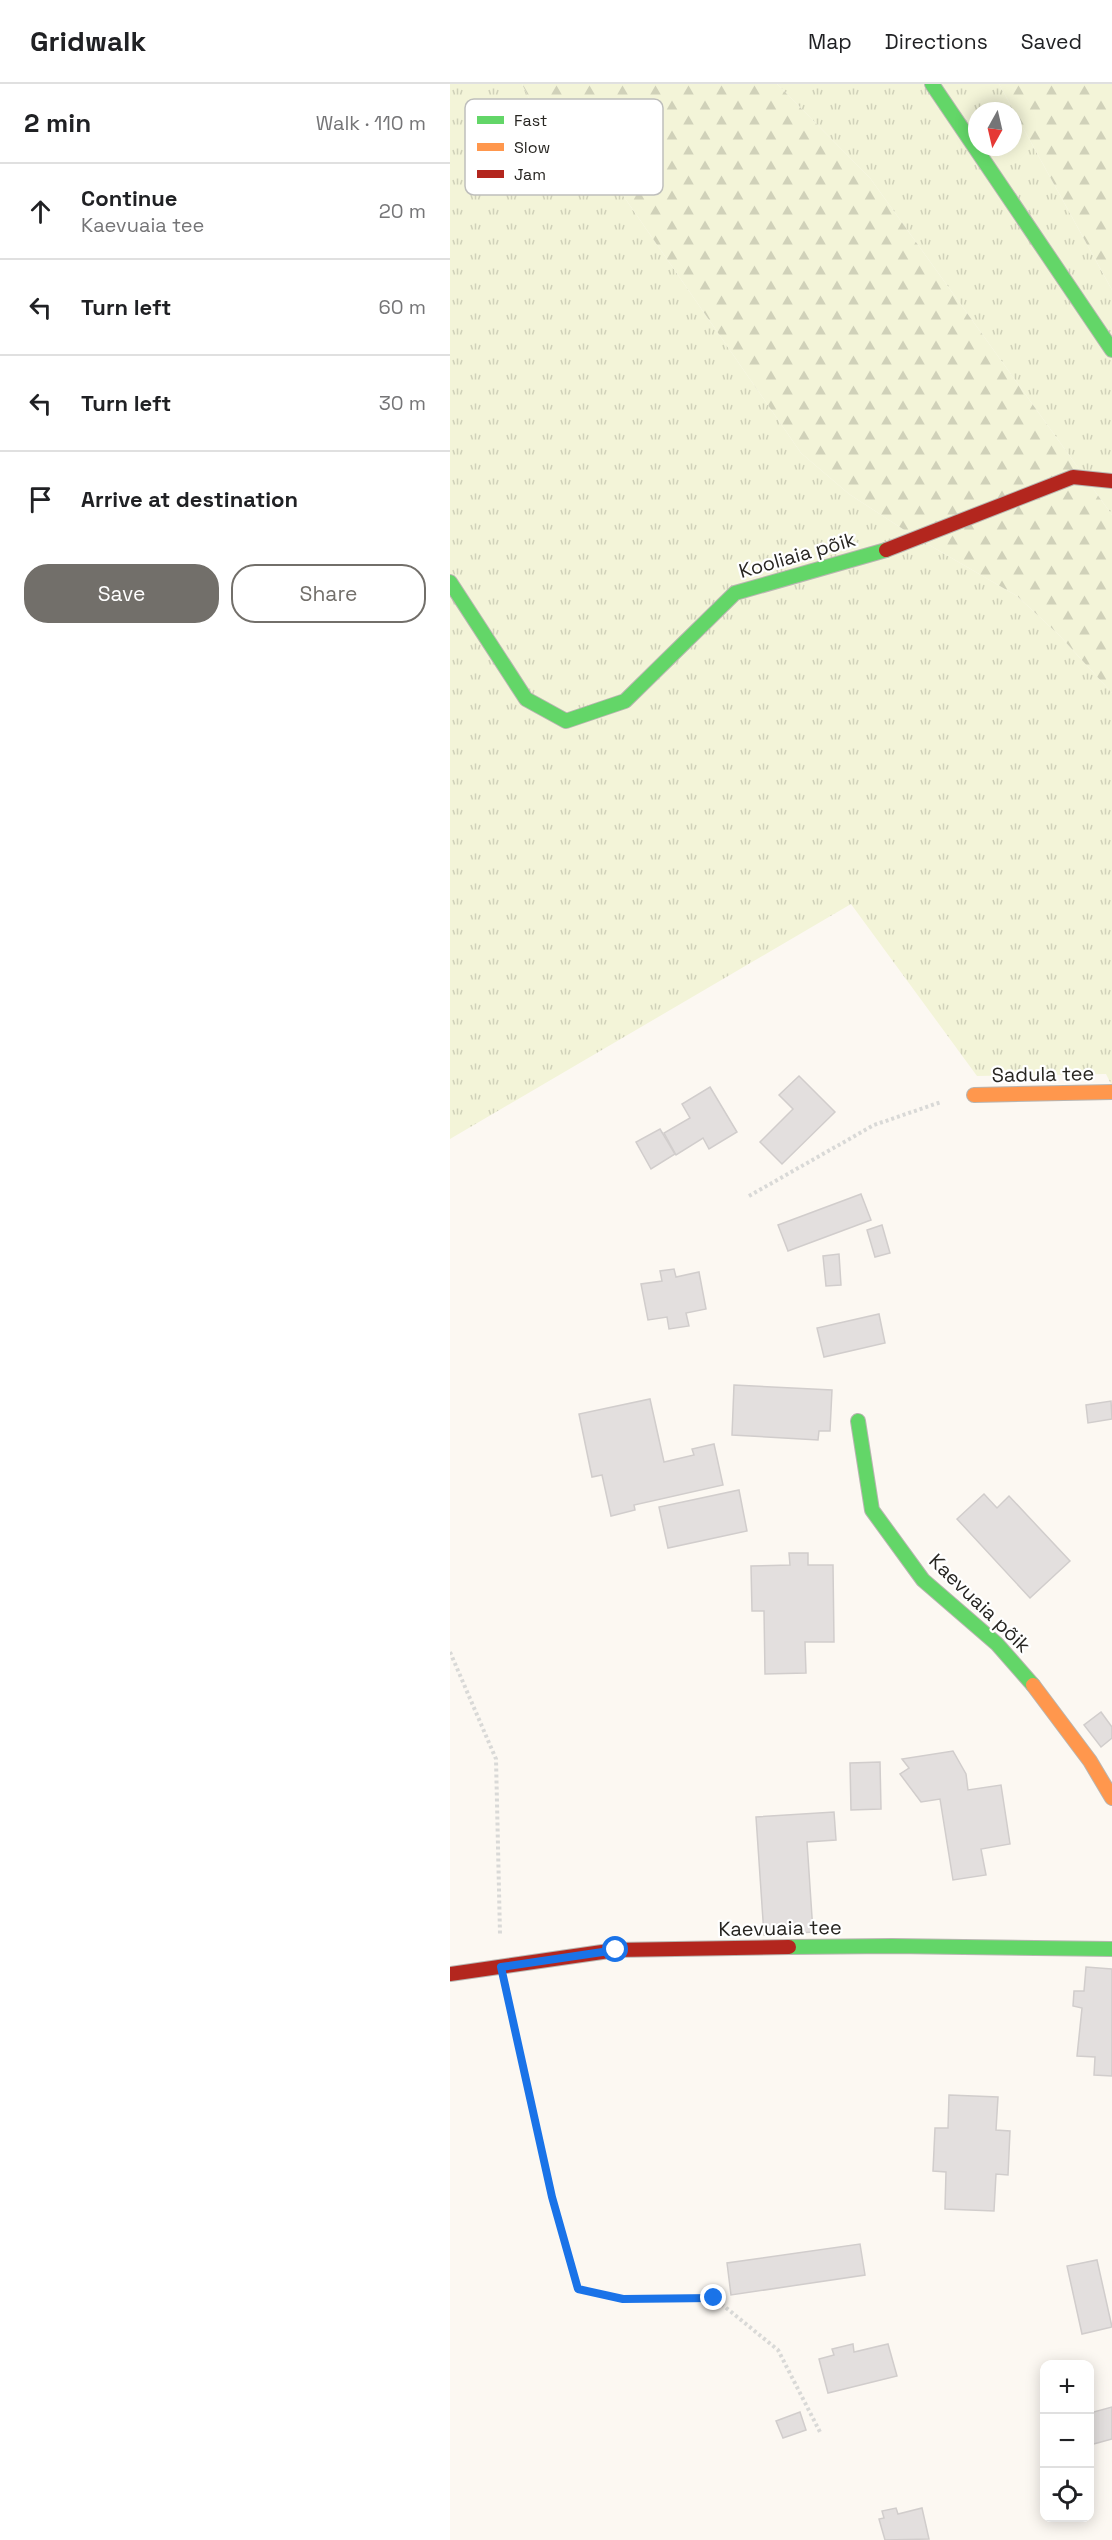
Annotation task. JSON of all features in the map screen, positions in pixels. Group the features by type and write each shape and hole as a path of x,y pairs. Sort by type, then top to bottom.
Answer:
{"street":[{"path":"932,84 1112,350"},
{"name":"Kooliaia põik","path":"450,582 526,699 566,721 625,700 735,593 890,549 1073,477 1112,481"},
{"name":"Sadula tee","path":"974,1095 1112,1092"},
{"name":"Kaevuaia põik","path":"858,1421 872,1510 923,1580 997,1644 1032,1683 1089,1761 1112,1798"},
{"name":"Kaevuaia tee","path":"450,1974 616,1950 892,1946 1112,1949"}],"path":[{"path":"748,1196 874,1125 927,1106 974,1095"},
{"path":"450,1652 496,1759 501,1967 552,2197 578,2289 623,2299 714,2298 778,2350 821,2434"}],"green space":[{"path":"450,84 522,84 529,99 465,99 465,195 623,195 801,453 849,494 912,535 1017,596 1059,635 1112,693 1112,1086 1106,1074 977,1076 851,904 450,1139"},
{"path":"522,84 777,84 870,178 1112,515 1112,693 1059,635 1017,596 912,535 849,494 801,453 623,195 663,195 663,99 529,99"},
{"path":"777,84 999,84 1009,102 968,102 968,156 1022,156 1022,126 1112,290 1112,515 870,178"},
{"path":"999,84 1112,84 1112,290 1022,126 1022,102 1009,102"}],"building":[{"path":"799,1076 835,1112 782,1164 760,1142 793,1109 779,1095"},
{"path":"710,1087 737,1132 709,1149 703,1138 676,1155 664,1133 690,1118 682,1104"},
{"path":"660,1129 675,1154 651,1169 636,1142"},
{"path":"861,1194 871,1220 788,1251 778,1225"},
{"path":"882,1225 890,1253 875,1257 867,1230"},
{"path":"839,1254 841,1285 826,1286 823,1256"},
{"path":"674,1269 676,1277 699,1272 706,1309 686,1313 689,1326 669,1329 667,1317 648,1320 641,1284 662,1281 660,1271"},
{"path":"879,1314 885,1343 824,1357 817,1328"},
{"path":"734,1385 832,1390 830,1431 819,1431 818,1440 732,1435"},
{"path":"650,1399 664,1462 694,1455 692,1449 714,1444 723,1485 634,1505 635,1510 611,1516 602,1475 592,1477 579,1414"},
{"path":"1111,1401 1112,1419 1088,1423 1086,1405"},
{"path":"739,1490 747,1531 668,1548 659,1507"},
{"path":"984,1494 997,1508 1009,1496 1070,1561 1030,1598 957,1519"},
{"path":"789,1553 808,1553 808,1565 833,1565 834,1642 805,1642 806,1673 765,1674 764,1611 752,1611 751,1566 790,1565"},
{"path":"1101,1712 1112,1727 1112,1738 1101,1747 1084,1725"},
{"path":"953,1751 966,1774 968,1790 1001,1785 1010,1844 981,1849 986,1875 953,1880 940,1799 921,1802 900,1774 909,1768 902,1759"},
{"path":"880,1762 881,1809 851,1810 850,1763"},
{"path":"834,1812 836,1840 807,1842 813,1932 764,1935 756,1817"},
{"path":"1086,1967 1112,1969 1112,2076 1094,2075 1095,2057 1077,2056 1082,2008 1073,2006 1074,1991 1084,1991"},
{"path":"949,2095 998,2097 996,2130 1010,2131 1008,2175 996,2174 994,2211 945,2209 946,2172 933,2171 935,2128 948,2128"},
{"path":"860,2244 865,2275 731,2295 727,2263"},
{"path":"1097,2260 1112,2327 1082,2334 1067,2266"},
{"path":"853,2344 854,2352 888,2344 897,2376 828,2393 819,2359 834,2355 832,2349"},
{"path":"1112,2407 1112,2439 1094,2444 1094,2412"},
{"path":"800,2412 806,2430 783,2438 776,2421"},
{"path":"896,2508 898,2514 922,2508 929,2539 885,2540 879,2519 884,2518 882,2511"}],"traffic: fast":[{"path":"932,84 1112,350"},
{"path":"450,582 526,699 566,721 625,701 735,593 886,550"},
{"path":"858,1421 872,1510 923,1580 997,1644 1033,1685"},
{"path":"789,1947 1112,1949"}],"traffic: slow":[{"path":"974,1095 1112,1092"},
{"path":"1033,1685 1090,1761 1112,1798"}],"traffic: jam":[{"path":"886,550 1073,477 1112,481"},
{"path":"450,1974 616,1950 789,1947"}],"route":[{"path":"616,1950 501,1967 552,2197 578,2289 623,2299 714,2298"}]}
